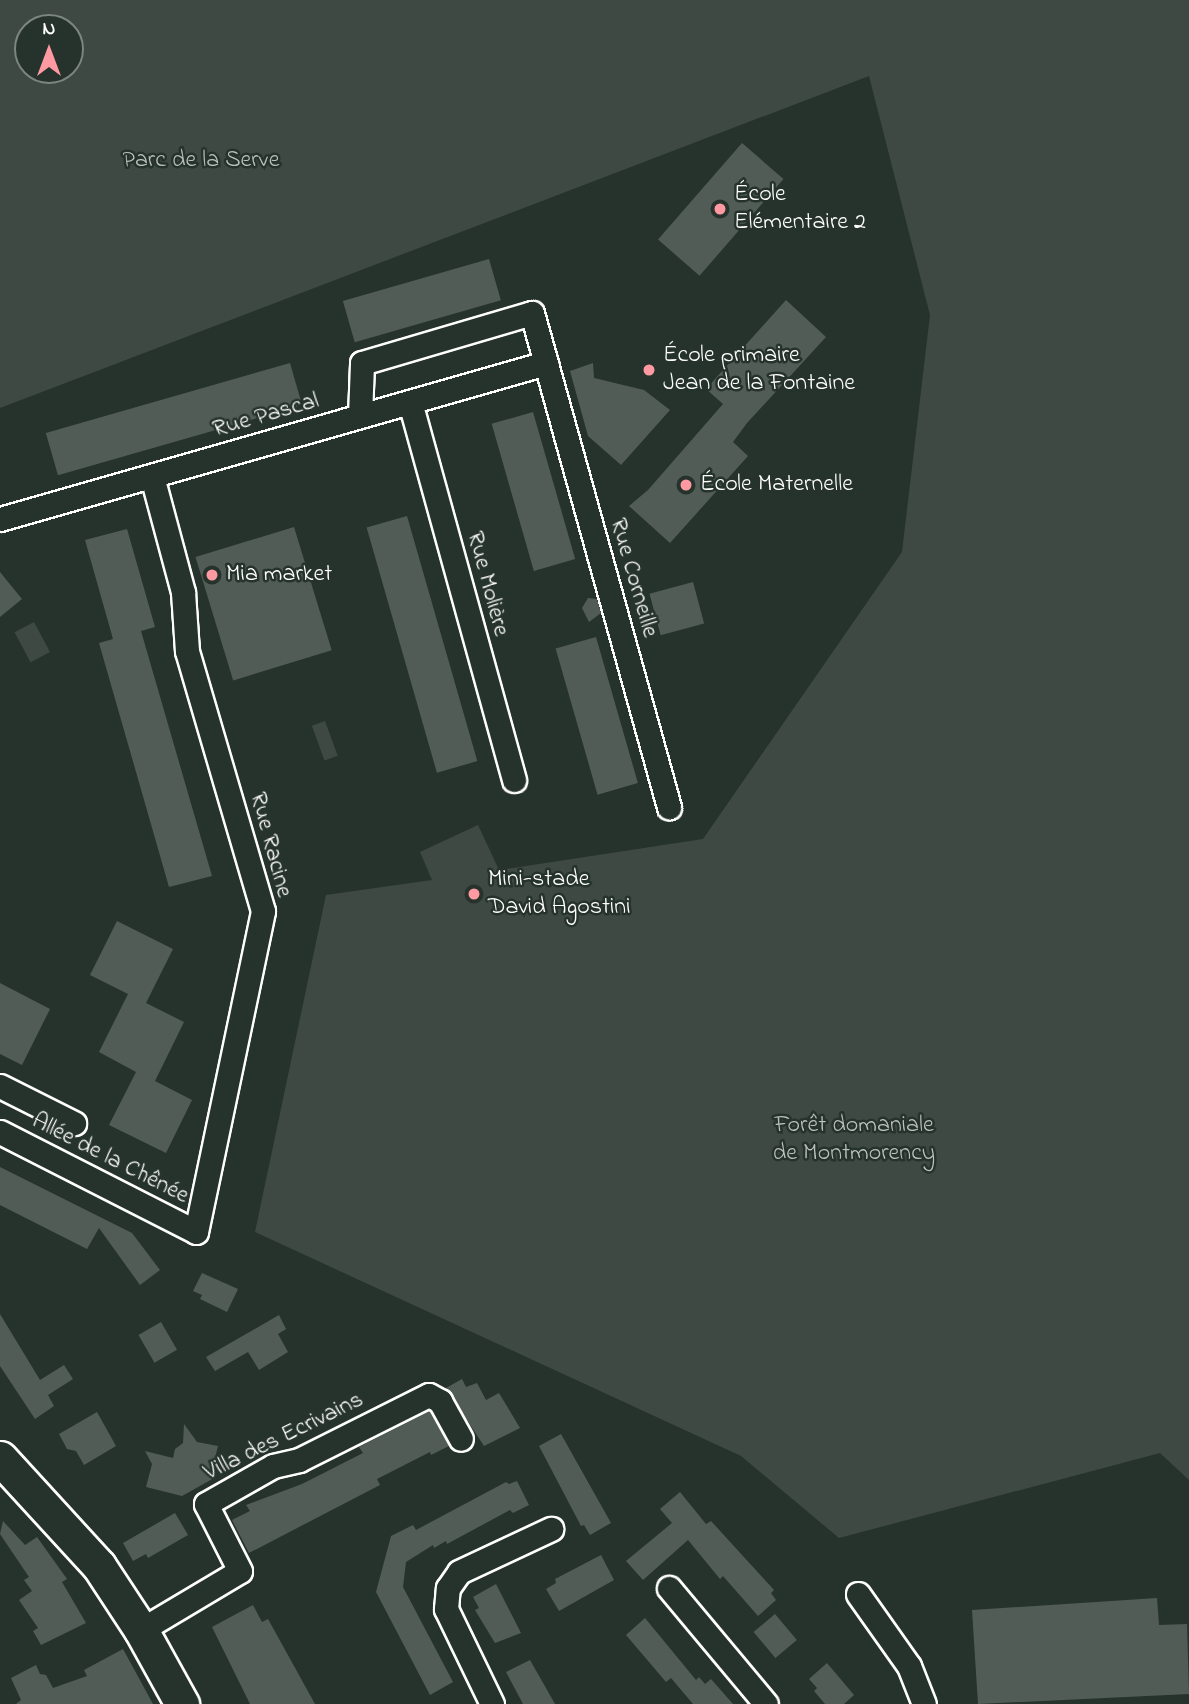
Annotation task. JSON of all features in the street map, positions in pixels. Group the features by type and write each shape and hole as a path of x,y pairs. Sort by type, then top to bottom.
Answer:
{"main road":[{"path":"0,1458 99,1566 141,1630 182,1704"}],"street":[{"name":"Rue Corneille","path":"360,416 362,363 532,313 669,807"},
{"name":"Rue Pascal","path":"0,519 545,363"},
{"name":"Rue Molière","path":"410,402 514,780"},
{"name":"Rue Racine","path":"152,475 183,592 187,651 262,911 196,1232"},
{"path":"0,1086 74,1123"},
{"name":"Allée de la Chênée","path":"0,1132 196,1232"},
{"name":"Villa des Ecrivains","path":"141,1630 240,1571 206,1504 273,1466 299,1460 429,1395 440,1401 461,1439"},
{"path":"492,1704 446,1609 448,1588 459,1573 551,1529"},
{"path":"669,1588 766,1704"},
{"path":"858,1594 909,1666 924,1704"}],"green space":[{"name":"Forêt domaniale de Montmorency","path":"0,0 1189,0 1189,1480 1160,1453 839,1538 741,1456 255,1232 326,895 432,880 420,852 478,825 499,870 703,839 902,552 930,315 869,76 0,408"},
{"path":"34,622 50,652 31,662 15,632"},
{"path":"325,721 338,756 324,761 312,726"}],"building":[{"name":"École Elémentaire 2","path":"742,143 784,179 700,276 658,240"},
{"path":"489,259 501,300 355,342 343,301"},
{"path":"786,300 826,337 747,423 733,442 748,456 670,543 629,506 648,490 723,404 706,389"},
{"path":"290,363 302,405 58,475 46,433"},
{"path":"593,363 594,378 644,390 670,410 621,465 588,436 570,371"},
{"path":"533,412 575,559 534,571 492,424"},
{"path":"407,516 477,761 437,773 367,528"},
{"path":"294,527 332,650 233,680 196,557"},
{"path":"127,529 155,627 141,631 212,876 169,887 99,643 113,639 85,540"},
{"path":"0,572 22,599 0,617"},
{"path":"693,582 704,624 661,635 650,594"},
{"path":"588,598 597,599 601,613 589,622 582,608"},
{"path":"596,637 638,783 598,795 556,649"},
{"path":"117,921 173,949 146,1003 184,1022 155,1081 192,1100 166,1153 109,1125 136,1072 99,1052 128,994 90,975"},
{"path":"0,983 50,1009 22,1065 0,1054"},
{"path":"0,1167 132,1233 160,1270 140,1285 99,1228 87,1249 0,1205"},
{"path":"202,1273 238,1289 227,1312 200,1299 202,1295 193,1291"},
{"path":"0,1314 40,1380 64,1365 73,1379 48,1395 54,1406 35,1419 0,1366"},
{"path":"279,1315 286,1329 278,1334 288,1352 259,1370 248,1352 215,1371 206,1357"},
{"path":"161,1322 177,1350 154,1363 138,1335"},
{"path":"462,1379 466,1387 477,1383 486,1400 499,1393 520,1428 484,1446 446,1388"},
{"path":"430,1411 449,1446 431,1455 430,1452 377,1479 380,1485 249,1553 232,1520 250,1511 246,1505 302,1484 363,1453 359,1447"},
{"path":"97,1412 116,1446 84,1465 76,1451 67,1449 59,1434"},
{"path":"184,1424 197,1442 218,1446 212,1470 216,1477 182,1496 146,1487 152,1464 145,1451 173,1458 175,1449 183,1443"},
{"path":"561,1434 611,1523 590,1535 584,1525 581,1526 539,1446"},
{"path":"517,1481 529,1505 513,1513 510,1510 447,1544 446,1541 434,1548 433,1545 406,1562 403,1587 453,1682 430,1695 376,1592 391,1536 413,1525 416,1530 506,1482 509,1484"},
{"path":"680,1492 706,1524 711,1521 774,1590 771,1593 776,1600 758,1616 723,1576 720,1579 688,1540 643,1580 626,1561 672,1523 660,1509"},
{"path":"175,1513 188,1535 148,1558 146,1554 133,1561 123,1543"},
{"path":"3,1521 25,1545 37,1537 67,1579 62,1582 86,1623 41,1645 33,1631 38,1628 19,1600 32,1591 24,1580 29,1577 0,1534"},
{"path":"601,1555 614,1580 559,1611 546,1589 556,1583 555,1579"},
{"path":"496,1584 521,1633 495,1643 475,1610 479,1608 473,1597"},
{"path":"1157,1598 1159,1625 1187,1624 1189,1694 978,1704 972,1610"},
{"path":"253,1605 262,1622 268,1619 315,1704 250,1704 212,1627"},
{"path":"775,1614 797,1640 775,1658 754,1632"},
{"path":"645,1618 696,1680 699,1677 705,1684 711,1679 733,1704 693,1704 671,1678 666,1682 626,1635"},
{"path":"123,1649 153,1704 16,1704 21,1700 11,1678 36,1665 40,1674 46,1675 53,1688 87,1676 84,1670"},
{"path":"530,1660 555,1704 523,1704 506,1672"},
{"path":"827,1663 854,1695 844,1704 825,1704 814,1691 817,1688 809,1679"}],"place":[{"name":"École Elémentaire 2","path":"720,209"},
{"name":"École primaire Jean de la Fontaine","path":"649,370"},
{"name":"École Maternelle","path":"686,485"},
{"name":"Mia market","path":"212,575"},
{"name":"Mini-stade David Agostini","path":"474,894"}],"park label":[{"name":"Parc de la Serve","path":"201,161"}]}
